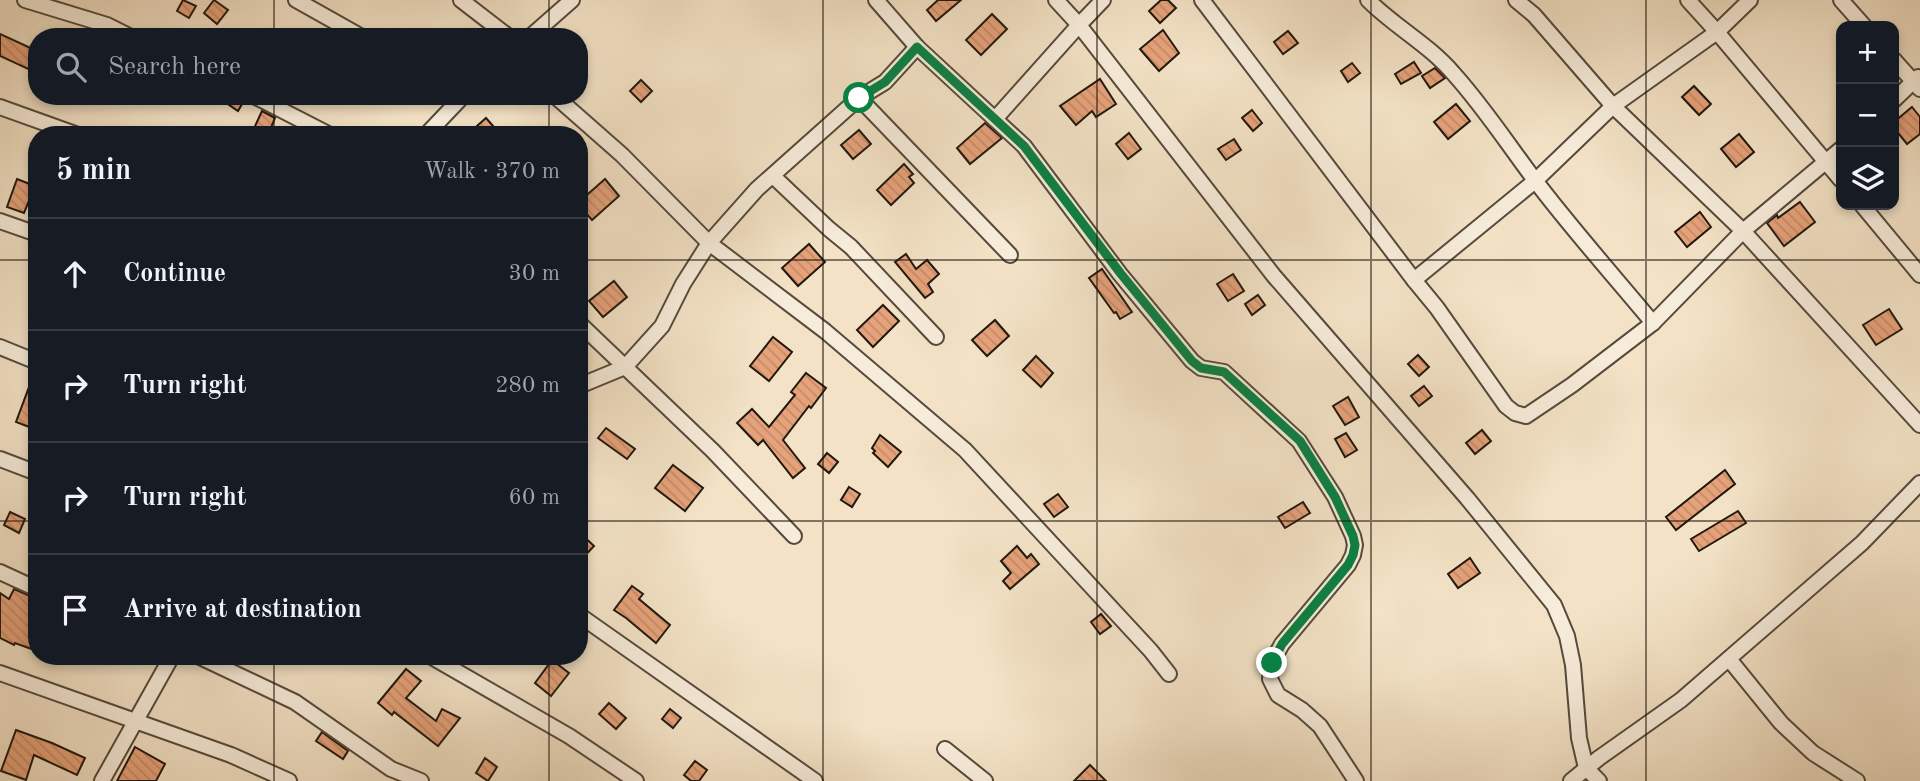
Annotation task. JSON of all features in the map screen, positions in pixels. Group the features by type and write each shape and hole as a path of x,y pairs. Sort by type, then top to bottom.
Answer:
{"street":[{"path":"25,0 113,28"},
{"path":"296,0 346,28"},
{"path":"461,0 497,28"},
{"path":"540,28 572,0"},
{"path":"876,0 917,47 1024,146 1121,274 1192,361 1201,368 1224,372 1300,441 1335,497 1353,536 1353,555 1348,565 1282,644 1272,663 1270,679 1278,695 1321,726 1356,781"},
{"path":"1056,0 1079,24 1274,276 1467,498 1554,605 1567,636 1573,665 1579,738 1586,768 1599,781"},
{"path":"995,119 1103,0"},
{"path":"1202,0 1437,308 1506,406 1515,413 1526,416 1572,385 1653,323 1743,231 1836,154"},
{"path":"1368,0 1385,17 1429,48 1452,71 1485,111 1535,181 1653,323"},
{"path":"1516,0 1534,15 1613,106 1743,231 1920,425"},
{"path":"1688,0 1836,174"},
{"path":"1414,280 1535,181 1613,106 1717,32 1750,0"},
{"path":"1842,0 1860,21"},
{"path":"588,382 625,367 662,326 683,284 709,243 757,189 859,98 885,82 917,47"},
{"path":"1899,65 1918,82 1899,96"},
{"path":"859,98 1010,255"},
{"path":"272,105 312,126"},
{"path":"435,126 454,105"},
{"path":"565,105 622,155 709,243 825,331 965,450 1170,674"},
{"path":"0,107 53,126"},
{"path":"773,176 851,247 936,337"},
{"path":"1865,210 1920,275"},
{"path":"0,221 28,231"},
{"path":"588,332 713,451 794,537"},
{"path":"0,347 28,358"},
{"path":"0,459 28,470"},
{"path":"1571,781 1681,700 1862,542 1920,483"},
{"path":"0,572 28,585"},
{"path":"588,621 815,781"},
{"path":"1729,659 1789,730 1813,752 1857,781"},
{"path":"102,781 167,665"},
{"path":"217,665 295,702 391,769 421,781"},
{"path":"446,665 569,736 636,781"},
{"path":"0,673 231,755 289,781"},
{"path":"945,749 985,781"}],"building":[{"path":"183,0 196,6 189,18 177,11"},
{"path":"214,0 228,10 217,24 204,13"},
{"path":"938,0 961,0 936,21 927,10"},
{"path":"1161,0 1168,0 1176,8 1160,23 1149,11"},
{"path":"992,14 1007,29 981,55 966,40"},
{"path":"1163,30 1179,53 1159,71 1140,49"},
{"path":"1288,31 1298,43 1283,54 1274,42"},
{"path":"0,34 28,47 28,69 0,56"},
{"path":"1414,62 1421,73 1401,84 1395,74"},
{"path":"1352,63 1360,73 1348,82 1341,71"},
{"path":"1435,68 1445,78 1430,88 1422,76"},
{"path":"1100,79 1116,104 1096,117 1092,111 1076,125 1060,106"},
{"path":"641,80 652,91 641,102 630,91"},
{"path":"1694,86 1711,104 1699,115 1682,97"},
{"path":"1456,104 1470,121 1448,139 1434,122"},
{"path":"229,105 242,105 238,111"},
{"path":"1912,107 1920,117 1920,134 1907,144 1899,134 1899,118"},
{"path":"1252,110 1262,123 1253,131 1242,118"},
{"path":"262,111 275,118 272,126 255,126"},
{"path":"486,118 493,126 477,126"},
{"path":"985,123 1002,138 970,164 957,148"},
{"path":"859,130 871,144 853,159 841,145"},
{"path":"1129,133 1141,149 1128,159 1116,144"},
{"path":"1739,134 1754,152 1736,167 1721,149"},
{"path":"1234,139 1241,150 1226,160 1218,149"},
{"path":"904,164 913,174 909,177 914,183 891,205 877,190"},
{"path":"17,179 28,183 28,203 24,213 7,207"},
{"path":"605,179 619,196 592,220 588,215 588,194"},
{"path":"1800,202 1815,222 1784,246 1767,223"},
{"path":"1700,212 1711,227 1687,247 1675,232"},
{"path":"809,244 825,262 798,286 782,268"},
{"path":"906,254 916,269 927,260 939,274 928,284 933,292 925,298 895,262"},
{"path":"1102,269 1132,312 1120,319 1089,278"},
{"path":"1233,274 1244,291 1228,301 1217,284"},
{"path":"614,281 627,297 603,317 589,301"},
{"path":"1258,295 1265,305 1252,315 1245,304"},
{"path":"883,305 899,321 873,347 857,330"},
{"path":"1889,309 1902,329 1876,345 1863,325"},
{"path":"995,320 1009,336 987,356 972,340"},
{"path":"773,337 792,352 769,381 750,366"},
{"path":"1418,355 1429,367 1419,376 1408,364"},
{"path":"1036,356 1053,373 1041,387 1023,370"},
{"path":"806,373 826,388 783,440 805,468 793,478 763,440 758,445 737,423 752,409 769,427 795,395 791,392"},
{"path":"1424,386 1432,396 1419,406 1411,396"},
{"path":"28,390 28,427 16,422"},
{"path":"1348,397 1359,417 1345,425 1333,406"},
{"path":"606,428 635,449 627,459 598,438"},
{"path":"1482,430 1491,441 1475,454 1466,443"},
{"path":"1346,433 1357,450 1345,457 1335,439"},
{"path":"880,435 901,452 888,467 873,453 875,451 872,448"},
{"path":"827,453 838,462 829,473 818,464"},
{"path":"673,465 703,488 685,511 655,488"},
{"path":"1725,470 1735,484 1676,530 1666,517"},
{"path":"849,487 860,494 852,507 841,500"},
{"path":"1058,494 1068,507 1054,517 1044,504"},
{"path":"1303,502 1310,513 1285,528 1278,517"},
{"path":"1738,511 1746,523 1699,551 1691,539"},
{"path":"10,512 25,519 19,533 4,525"},
{"path":"588,540 594,546 588,552"},
{"path":"1017,546 1027,558 1031,554 1039,564 1010,589 1003,581 1011,573 1001,561"},
{"path":"1470,558 1480,573 1458,588 1448,574"},
{"path":"632,586 643,594 639,599 670,625 656,643 614,610"},
{"path":"14,589 28,595 28,648 0,638 0,593 9,599"},
{"path":"1101,614 1111,626 1100,634 1091,622"},
{"path":"548,665 559,665 569,673 551,696 535,683"},
{"path":"406,669 421,681 406,698 436,721 442,709 460,718 438,746 378,703"},
{"path":"609,703 626,718 616,729 599,714"},
{"path":"670,709 681,718 673,728 662,719"},
{"path":"16,730 85,758 77,775 34,755 26,780 1,771"},
{"path":"322,732 348,751 343,759 316,741"},
{"path":"135,747 165,764 156,781 117,781"},
{"path":"485,758 497,767 488,781 476,773"},
{"path":"695,761 707,770 699,781 691,781 684,775"},
{"path":"1090,765 1106,781 1074,781"}],"route":[{"path":"859,98 885,82 917,47 1024,146 1121,274 1192,361 1201,368 1224,372 1300,441 1335,497 1355,545 1348,565 1282,644 1272,663"}]}
